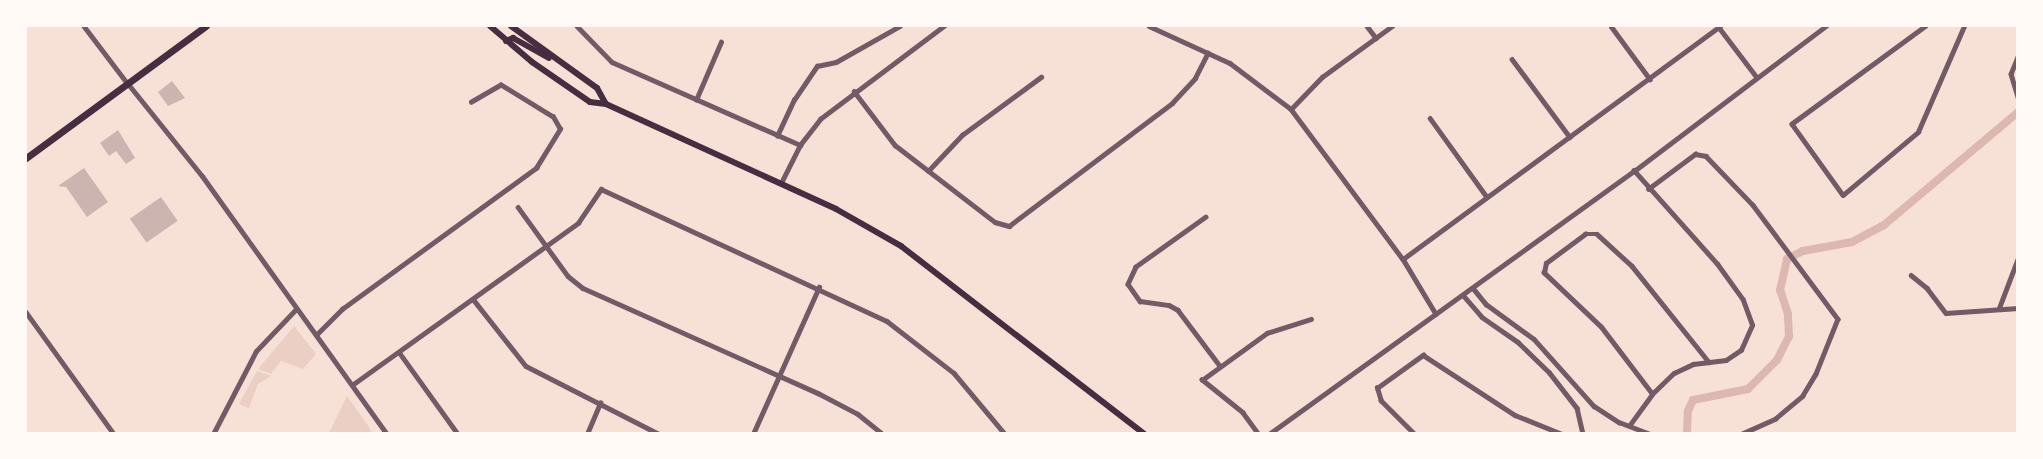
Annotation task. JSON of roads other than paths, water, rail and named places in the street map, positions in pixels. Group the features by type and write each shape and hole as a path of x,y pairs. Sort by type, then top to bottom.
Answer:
{"main road":[{"path":"26,158 206,26"},
{"path":"489,26 573,92 590,102 606,104 781,183 836,209 909,252 1144,434"},
{"path":"511,26 555,60 597,88 606,104"},
{"path":"506,41 513,38 536,54 555,60"}],"street":[{"path":"84,26 202,176 387,434"},
{"path":"577,26 612,62 800,146"},
{"path":"777,136 794,100 817,66 836,62 900,26"},
{"path":"781,183 800,146 820,119 854,90 944,26"},
{"path":"1149,26 1252,76 1291,109 1402,259 1436,314"},
{"path":"1367,26 1376,38"},
{"path":"1291,109 1327,73 1392,26"},
{"path":"1611,26 1650,79"},
{"path":"1402,259 1650,79 1719,26 1756,76"},
{"path":"1269,434 1634,171 1756,76 1826,26"},
{"path":"1926,26 1792,124 1844,195 1918,132 1964,26"},
{"path":"696,100 721,42"},
{"path":"854,90 887,137 995,222 1009,226 1172,103 1194,78 1208,53"},
{"path":"2018,57 2011,74 2018,97"},
{"path":"1512,59 1570,137"},
{"path":"928,171 962,135 1041,77"},
{"path":"316,335 342,309 536,168 560,129 553,117 501,85 472,102"},
{"path":"1430,118 1487,197"},
{"path":"1647,189 1698,153 1706,156 1740,191 1789,251 1838,322 1803,396 1776,419 1743,434"},
{"path":"1629,426 1652,394 1684,368 1726,360 1741,350 1751,332 1751,317 1743,300 1707,252 1647,189 1634,171"},
{"path":"352,385 586,216 602,189 870,311 922,345 954,373 1005,434"},
{"path":"518,207 568,276 583,288 838,402 880,432"},
{"path":"1206,217 1136,267 1128,284 1140,301 1159,302 1178,310 1220,366"},
{"path":"1652,394 1600,327 1546,277 1543,269 1546,263 1585,234 1597,234 1647,282 1709,362"},
{"path":"2000,308 2018,258"},
{"path":"1911,275 1927,288 1946,313 1964,315 2000,308 2018,308"},
{"path":"753,434 819,287"},
{"path":"1473,288 1486,304 1534,339 1588,400 1629,426 1650,434"},
{"path":"1463,295 1482,317 1537,359 1578,408 1583,434"},
{"path":"473,299 526,366 659,434"},
{"path":"213,434 256,351 296,309"},
{"path":"26,312 114,434"},
{"path":"1258,434 1242,413 1202,380 1267,333 1311,319"},
{"path":"399,351 458,434"},
{"path":"1414,434 1381,401 1377,388 1423,355 1515,415 1562,434"},
{"path":"587,434 600,403"},
{"path":"1312,434 1323,434"}],"waterway":[{"path":"1687,434 1688,411 1693,400 1748,389 1777,360 1789,336 1788,314 1780,290 1787,259 1803,251 1852,242 1884,225 2018,112"}]}
